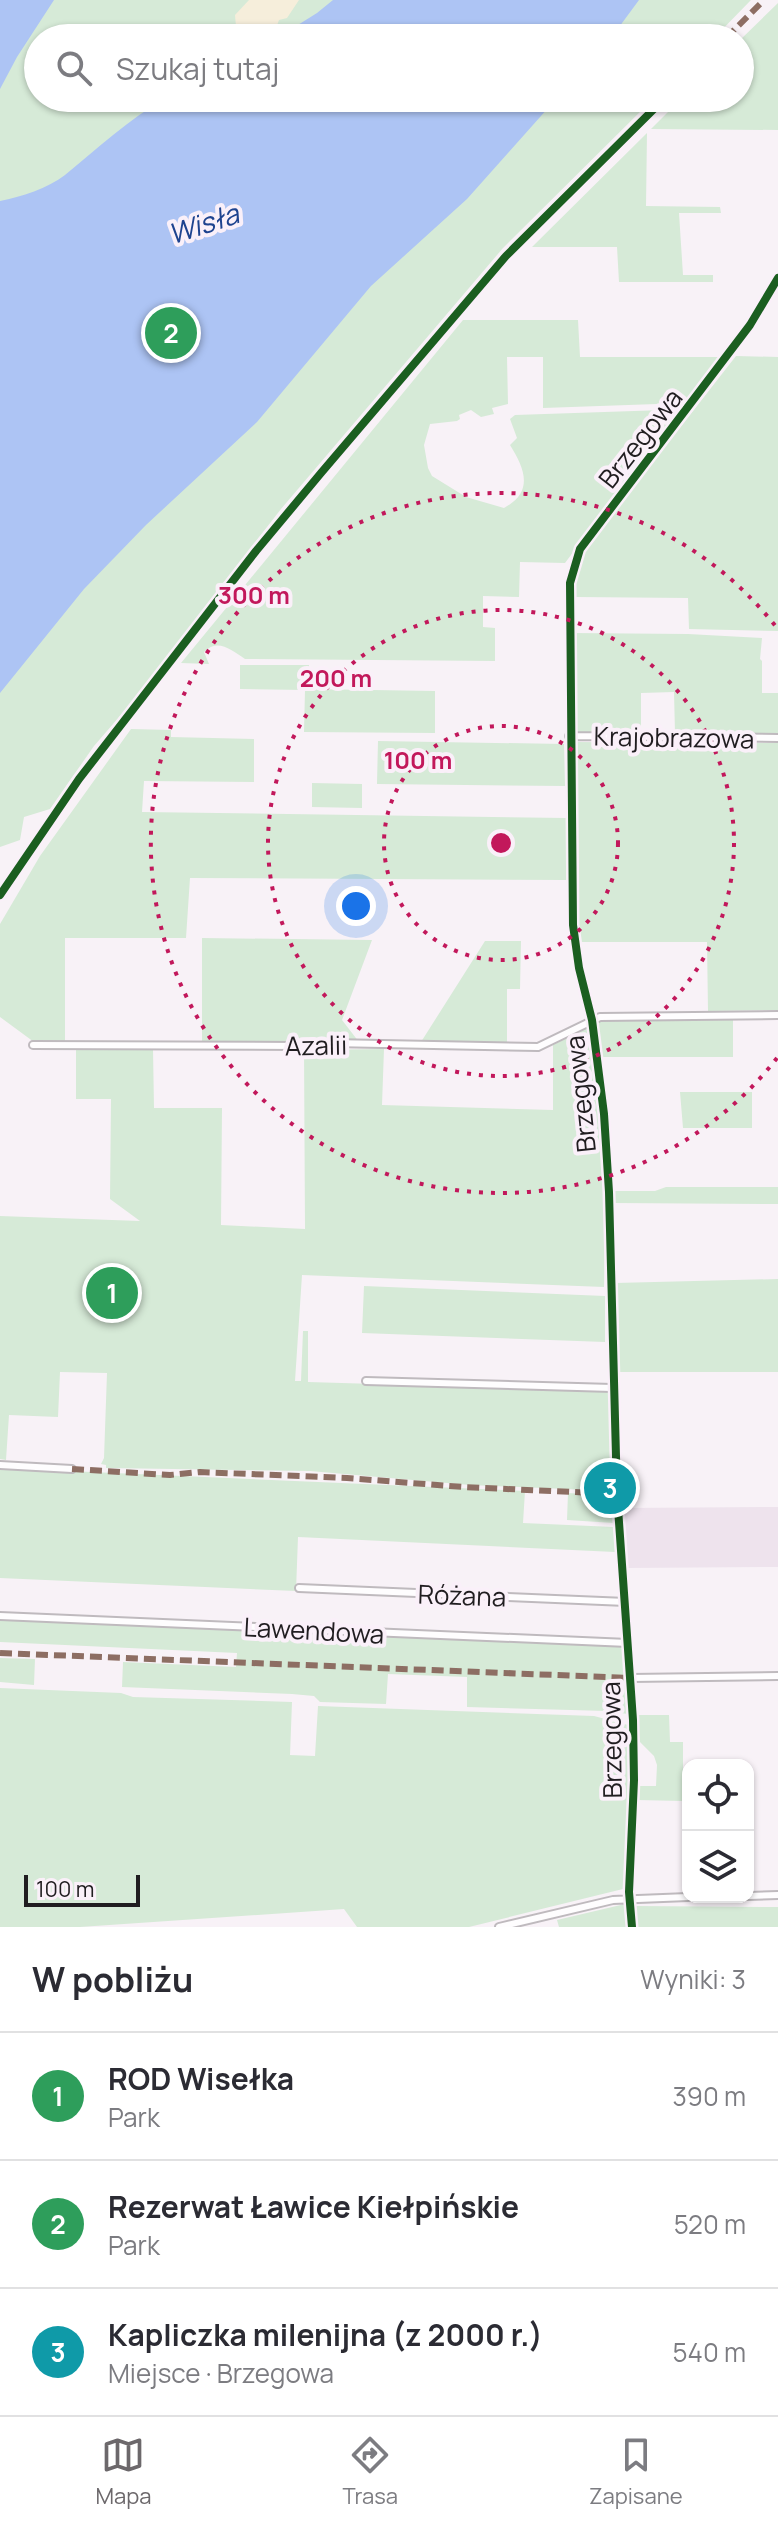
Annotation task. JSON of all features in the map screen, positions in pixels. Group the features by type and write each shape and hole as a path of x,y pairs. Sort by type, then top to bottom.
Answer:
{"street":[{"name":"Brzegowa","path":"632,1927 629,1898 634,1780 631,1678 612,1388 609,1192 604,1114 592,1020 579,968 573,925 568,600 571,575 580,549 750,325 778,278"},
{"name":"Krajobrazowa","path":"569,736 778,738"},
{"path":"592,1020 600,1017 778,1015"},
{"name":"Azalii","path":"33,1045 298,1046 331,1043 538,1047 592,1020"},
{"path":"366,1381 612,1388"},
{"path":"0,1465 72,1469"},
{"name":"Różana","path":"299,1588 626,1602"},
{"name":"Lawendowa","path":"0,1616 628,1643"},
{"path":"631,1678 778,1676"},
{"path":"754,1896 778,1895"},
{"path":"499,1927 629,1898 682,1897"}],"shaded area":[{"path":"778,1507 778,1567 627,1568 622,1508"}],"green space":[{"path":"0,0 751,0 728,24 24,24 24,112 640,112 503,248 281,509 94,746 50,809 24,817 20,840 0,847"},
{"path":"778,3 778,130 651,129 668,112 754,112 754,26"},
{"path":"647,133 646,206 720,207 721,213 679,213 683,275 713,275 713,282 619,282 617,247 532,247"},
{"path":"463,320 578,320 580,357 722,357 685,403 543,408 543,357 507,357 508,404 492,408 494,414 481,417 471,410 459,415 457,421 430,424 424,445 432,476 466,497 504,508 520,495 524,480 520,463 510,445 517,438 510,419 515,415 664,410 665,417 672,420 565,563 520,562 519,597 483,596 483,627 495,628 495,661 245,659 230,649 214,646 204,652 209,664 181,663"},
{"path":"736,356 778,357 778,631 689,629 688,598 576,597 576,574 582,553"},
{"path":"571,633 762,638 762,693 778,693 778,733 675,733 674,692 641,693 641,733 572,733"},
{"path":"240,665 309,665 309,689 435,691 435,733 304,732 305,690 240,689"},
{"path":"131,729 171,730 171,737 254,739 254,782 144,781 142,812 566,818 566,880 190,878 186,938 65,938 65,1042 34,1042 0,1017 0,924 40,856"},
{"path":"378,741 564,744 565,786 377,784"},
{"path":"572,742 778,743 778,1010 708,1011 707,942 578,942"},
{"path":"312,783 362,784 362,808 312,807"},
{"path":"202,938 372,940 342,1020 359,1042 202,1042"},
{"path":"485,941 521,941 520,989 507,989 507,1042 421,1042"},
{"path":"733,1020 733,1057 599,1057 596,1024 600,1021"},
{"path":"589,1027 604,1160 607,1241 604,1287 302,1275 295,1381 301,1381 303,1331 308,1331 308,1382 610,1391 612,1491 470,1485 310,1471 106,1468 101,1464 104,1458 107,1373 60,1372 58,1417 9,1415 6,1460 0,1459 0,1216 140,1221 110,1199 111,1099 76,1099 76,1049 153,1049 154,1108 222,1108 221,1225 305,1229 304,1050 384,1049 382,1105 553,1110 553,1045"},
{"path":"680,1092 752,1092 752,1128 683,1128"},
{"path":"666,1187 778,1187 778,1204 613,1203 612,1191 655,1191"},
{"path":"778,1279 778,1372 616,1372 615,1283"},
{"path":"364,1286 605,1296 605,1342 362,1333"},
{"path":"0,1468 525,1491 523,1523 614,1527 615,1552 298,1537 296,1591 0,1578"},
{"path":"568,1493 612,1496 614,1523 567,1520"},
{"path":"0,1620 624,1647 628,1714 467,1707 467,1677 388,1674 386,1704 320,1702 314,1696 292,1694 122,1687 123,1662 236,1667 237,1653 0,1642"},
{"path":"0,1658 35,1659 34,1685 0,1682"},
{"path":"0,1688 121,1693 133,1697 292,1702 290,1755 315,1756 318,1706 594,1716 628,1725 631,1773 627,1888 469,1927 357,1927 344,1909 80,1927 0,1927"},
{"path":"636,1715 669,1715 670,1742 683,1742 682,1801 637,1800 638,1786 656,1786 654,1756 640,1742"},
{"path":"625,1904 628,1927 559,1927 557,1920"},
{"path":"636,1906 778,1907 778,1927 636,1927"}],"sand":[{"path":"249,0 299,0 287,18 279,20 278,24 236,24 235,15"}],"water":[{"path":"0,0 54,0 38,24 24,24 24,46 0,89"},
{"path":"333,0 639,0 621,24 299,24"},
{"name":"Wisła","path":"143,112 545,112 467,199 371,286 257,422 146,525 84,589 0,693 0,201 58,180"}],"marked path":[{"path":"740,24 764,0"},
{"path":"72,1469 170,1475 200,1472 347,1478 617,1494"},
{"path":"0,1653 631,1678"}],"cycle path":[{"path":"0,895 79,779 256,551 506,256 651,112"},
{"path":"632,1927 629,1892 633,1720 617,1494 609,1192 604,1114 592,1020 579,968 573,925 570,583 580,549 750,325 778,278"}],"place":[{"name":"Rezerwat Ławice Kiełpińskie","path":"171,333"},
{"name":"ROD Wisełka","path":"112,1293"},
{"name":"Kapliczka milenijna (z 2000 r.)","path":"610,1488"}]}
